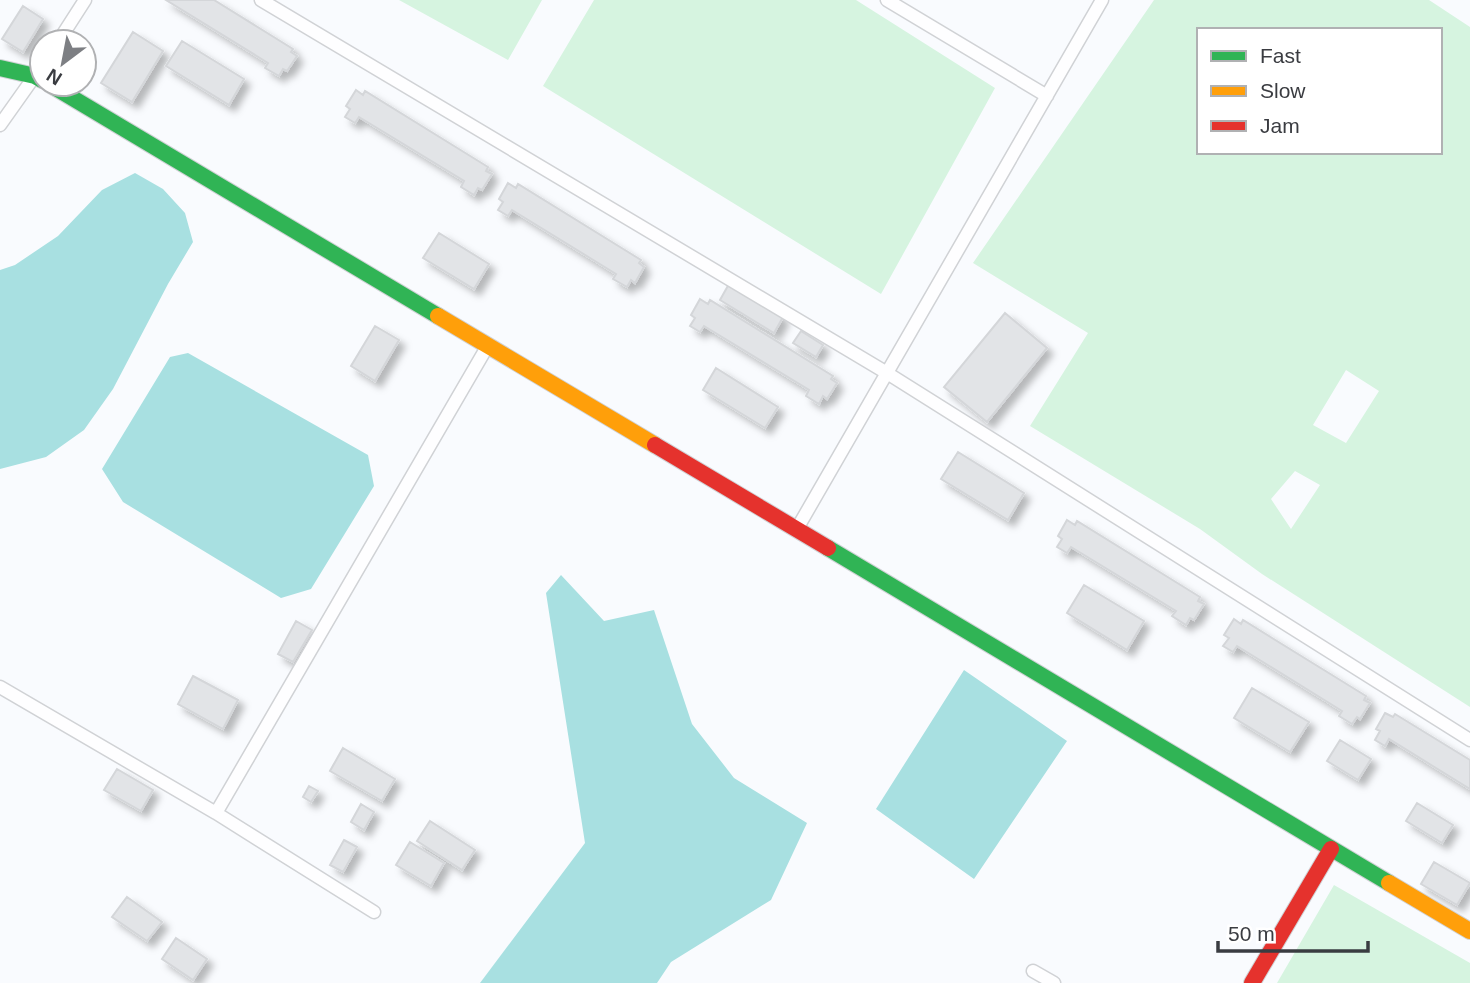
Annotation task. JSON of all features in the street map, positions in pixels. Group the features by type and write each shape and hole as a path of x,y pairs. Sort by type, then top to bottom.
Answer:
{"street":[{"path":"0,68 28,73"},
{"path":"78,98 488,346 1470,931"},
{"path":"1252,983 1331,849"}],"lane":[{"path":"67,28 85,0"},
{"path":"887,0 1047,96"},
{"path":"796,530 1102,0"},
{"path":"270,2 887,373 1078,496 1470,740"},
{"path":"0,125 28,92"},
{"path":"216,813 488,346"},
{"path":"0,687 216,813 374,912"},
{"path":"1033,971 1054,983"}],"green space":[{"path":"399,0 542,0 508,60"},
{"path":"594,0 856,0 995,88 881,294 543,86"},
{"path":"1154,0 1429,0 1470,27 1470,707 1262,574 1200,529 1030,426 1088,333 973,263","holes":["1346,370 1379,391 1346,443 1313,425","1295,471 1320,485 1291,529 1271,499"]},
{"path":"1334,885 1470,963 1470,983 1277,983"}],"water":[{"path":"135,173 163,189 185,213 193,242 113,389 84,430 46,457 0,469 0,270 15,265 58,236 102,190"},
{"path":"188,353 368,455 374,486 311,589 281,598 123,502 102,469 170,357"},
{"path":"561,575 604,621 654,610 692,724 734,778 807,823 771,900 671,962 657,983 480,983 585,843 546,593"},
{"path":"964,670 1067,741 974,879 876,809"}],"building":[{"path":"166,0 214,0 293,49 291,52 297,56 287,71 283,69 279,76 265,68 268,63"},
{"path":"23,6 43,19 38,28 28,28 28,44 23,52 2,39"},
{"path":"133,32 163,51 132,102 101,83"},
{"path":"182,41 244,79 229,105 166,66"},
{"path":"356,90 363,95 365,91 488,167 486,171 492,174 482,190 478,188 474,195 461,187 464,181 359,117 355,123 345,117 350,109 346,106"},
{"path":"508,183 516,188 518,184 641,260 639,263 644,267 635,283 631,280 627,287 613,279 616,274 512,210 508,216 498,210 503,202 499,199"},
{"path":"439,233 489,264 474,289 423,258"},
{"path":"729,284 783,317 774,333 720,300"},
{"path":"700,299 708,304 710,300 833,376 831,379 837,383 827,399 823,396 819,404 806,396 809,390 704,326 700,332 690,326 695,318 691,315"},
{"path":"1005,313 1047,348 987,422 944,387"},
{"path":"375,326 399,340 375,381 351,366"},
{"path":"801,331 823,345 816,357 793,343"},
{"path":"716,368 778,407 765,428 703,390"},
{"path":"958,452 1024,493 1008,520 941,479"},
{"path":"1067,520 1075,525 1077,521 1200,597 1198,601 1204,604 1194,620 1190,618 1186,625 1172,616 1176,611 1071,547 1067,553 1057,547 1062,539 1058,536"},
{"path":"1084,585 1144,621 1127,650 1067,613"},
{"path":"1234,619 1241,624 1243,620 1366,696 1364,700 1370,703 1360,719 1357,717 1352,724 1339,716 1342,711 1237,646 1233,652 1223,646 1229,638 1224,635"},
{"path":"296,621 312,630 293,662 278,654"},
{"path":"193,676 238,700 223,729 178,704"},
{"path":"1252,688 1309,722 1290,752 1234,718"},
{"path":"1385,713 1393,717 1395,714 1470,760 1470,789 1389,739 1385,746 1375,740 1380,731 1376,729"},
{"path":"1340,740 1371,759 1358,780 1327,761"},
{"path":"343,748 395,779 382,801 330,771"},
{"path":"117,769 153,790 141,811 104,790"},
{"path":"309,786 318,791 311,802 303,797"},
{"path":"1417,803 1453,825 1442,843 1406,821"},
{"path":"361,804 374,812 364,830 351,822"},
{"path":"430,821 475,850 462,870 417,841"},
{"path":"344,840 357,847 343,872 330,865"},
{"path":"410,842 444,863 431,886 396,865"},
{"path":"1434,862 1470,883 1457,905 1421,884"},
{"path":"127,897 162,922 147,941 112,917"},
{"path":"176,938 207,959 193,980 162,959"}],"traffic: fast":[{"path":"0,68 28,74"},
{"path":"72,98 438,316"},
{"path":"828,548 1389,883"}],"traffic: slow":[{"path":"438,316 655,445"},
{"path":"1389,883 1470,931"}],"traffic: jam":[{"path":"655,445 828,548"},
{"path":"1252,983 1331,849"}]}
